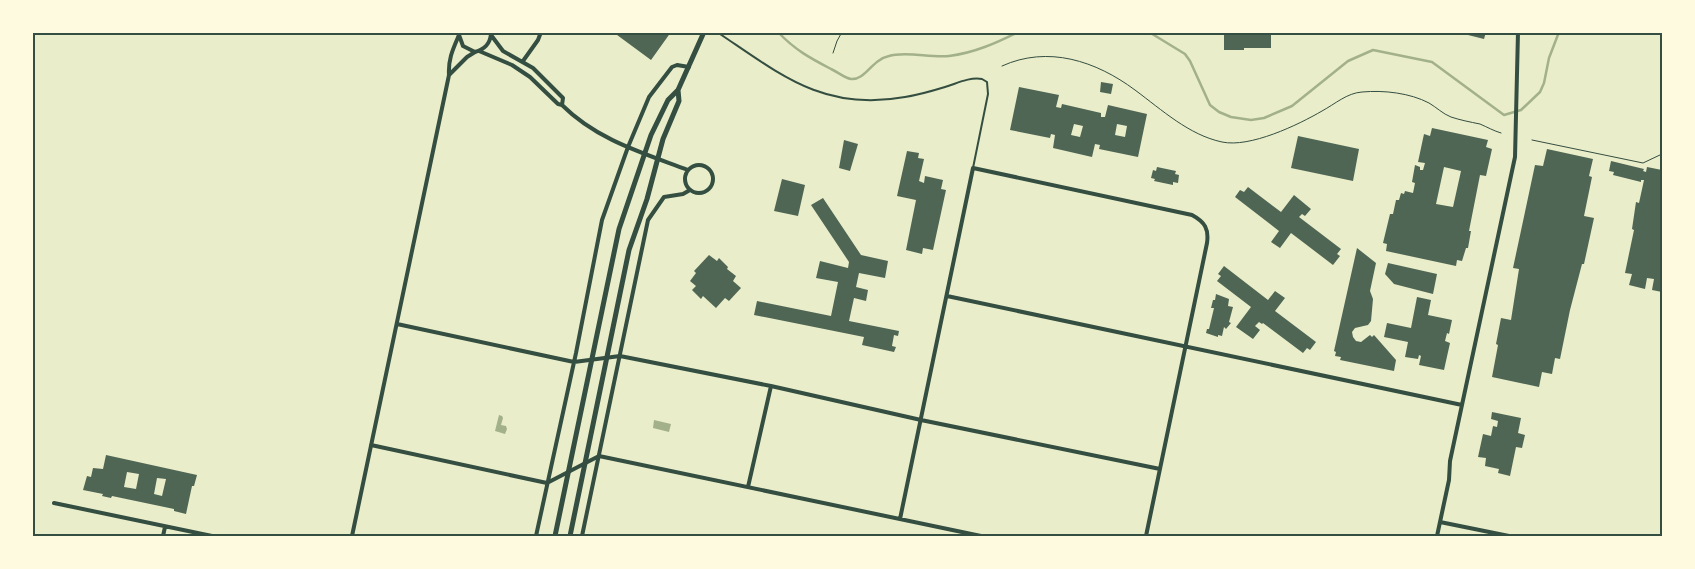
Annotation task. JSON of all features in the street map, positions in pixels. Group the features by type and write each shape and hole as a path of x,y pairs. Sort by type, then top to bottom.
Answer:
{"main road":[{"path":"555,536 619,229 644,153 668,100 678,90 704,32"},
{"path":"570,536 629,250 647,199 657,158 679,101 678,90"}],"street":[{"path":"523,62 538,40 541,32"},
{"path":"1438,536 1450,461 1515,157 1518,32"},
{"path":"459,34 462,46 512,65 530,77 558,104 562,105 594,131 628,147 688,170"},
{"path":"352,536 449,75 448,64 459,34"},
{"path":"491,34 503,51 533,68 563,98 562,105"},
{"path":"449,75 467,57 486,47 490,42 491,34"},
{"path":"536,536 574,362 602,220 628,147 649,97 667,71 676,65 689,66"},
{"path":"696,165 709,168 713,176 712,186 705,192 696,193 690,190 685,179 688,170 696,165"},
{"path":"900,519 973,168 1192,215 1204,223 1207,229 1207,243 1146,536"},
{"path":"582,536 648,220 664,196 683,194 690,190"},
{"path":"947,296 1186,345 1462,405"},
{"path":"397,324 574,362 620,356 771,386 921,420 1160,469"},
{"path":"748,487 771,386"},
{"path":"371,445 547,483 599,456 981,536"},
{"path":"54,503 212,536"},
{"path":"1440,522 1509,536"},
{"path":"162,536 165,527"}],"lane":[{"path":"717,32 802,86 821,93 846,98 893,99 916,95 966,80 982,79 987,82 988,94 973,168"}],"path":[{"path":"833,53 842,32"},
{"path":"1002,66 1021,59 1039,56 1060,56 1082,61 1112,75 1134,89 1173,119 1189,128 1213,139 1228,143 1247,141 1274,133 1320,112 1350,94 1362,92 1410,95 1439,108 1449,117 1481,125 1501,133"},
{"path":"1532,140 1643,163 1662,154"}],"shaded area":[{"path":"499,415 503,418 501,425 506,426 507,429 505,434 495,431"},
{"path":"654,420 671,424 669,432 653,428"}],"building":[{"path":"613,32 671,32 651,60"},
{"path":"1224,32 1271,32 1271,48 1224,50"},
{"path":"1456,32 1486,32 1484,39"},
{"path":"1101,82 1113,84 1111,94 1100,92"},
{"path":"1019,87 1059,95 1056,107 1061,108 1062,104 1101,113 1101,117 1105,117 1108,105 1147,114 1138,157 1099,149 1100,145 1095,144 1092,157 1053,148 1055,135 1051,134 1050,138 1010,130","holes":["1074,124 1083,126 1080,137 1071,135","1117,124 1127,126 1125,137 1115,135"]},
{"path":"1432,128 1488,140 1486,147 1492,149 1486,176 1480,175 1469,231 1471,231 1468,248 1466,248 1462,261 1457,260 1456,266 1386,251 1387,244 1383,243 1390,214 1393,214 1396,200 1399,200 1401,193 1404,194 1405,191 1413,193 1415,183 1412,182 1415,165 1420,167 1420,170 1423,170 1425,163 1418,162 1424,134 1430,136","holes":["1444,167 1461,171 1453,207 1436,204"]},
{"path":"1298,136 1359,149 1353,181 1291,168"},
{"path":"844,140 858,144 850,171 839,168"},
{"path":"1547,149 1593,159 1589,176 1592,177 1584,216 1594,218 1584,264 1582,264 1570,310 1560,359 1555,358 1552,374 1542,372 1539,387 1492,377 1501,318 1511,320 1519,269 1513,268 1535,165 1543,166"},
{"path":"907,151 919,153 918,158 924,159 919,181 924,183 925,176 943,180 941,189 946,190 933,250 923,248 922,254 906,250 916,200 897,196"},
{"path":"1611,161 1644,169 1643,171 1646,172 1647,167 1662,170 1662,292 1652,290 1654,279 1647,278 1645,289 1629,285 1632,274 1625,273 1634,230 1632,229 1636,202 1639,203 1644,180 1641,180 1641,182 1613,175 1614,172 1609,171"},
{"path":"1157,167 1176,171 1175,174 1179,175 1178,183 1173,182 1173,185 1154,181 1155,179 1151,178 1153,170 1156,171"},
{"path":"782,179 805,185 798,216 774,211"},
{"path":"1248,187 1281,212 1294,195 1311,209 1305,216 1302,214 1299,217 1341,249 1337,254 1340,256 1333,265 1291,233 1280,248 1271,242 1279,231 1235,197 1240,190 1244,192"},
{"path":"823,198 861,255 888,261 885,278 859,273 856,287 868,290 866,301 854,298 849,321 899,331 898,336 894,335 892,346 896,347 894,352 862,345 864,337 754,315 757,301 831,316 838,282 816,278 820,261 848,268 849,262 811,205"},
{"path":"1357,248 1376,263 1370,291 1373,299 1371,321 1368,325 1355,328 1352,332 1353,337 1356,341 1361,342 1370,335 1372,337 1374,335 1396,360 1394,371 1340,360 1341,357 1335,356 1336,352 1334,351"},
{"path":"709,255 717,261 719,258 728,267 727,269 736,276 733,281 741,288 729,301 725,298 716,308 703,296 701,299 692,290 696,286 690,281 696,273 694,271"},
{"path":"1388,263 1437,274 1433,294 1394,284 1385,274"},
{"path":"1224,266 1268,300 1275,291 1285,298 1275,311 1316,342 1310,350 1307,348 1303,353 1263,323 1259,322 1255,326 1260,330 1253,339 1236,327 1251,307 1217,281 1221,276 1218,274"},
{"path":"1216,294 1229,299 1228,306 1233,307 1229,322 1231,323 1226,329 1224,327 1222,336 1218,335 1218,337 1206,333 1207,329 1209,329 1214,308 1211,308"},
{"path":"1417,297 1431,300 1428,315 1452,320 1449,334 1447,333 1445,341 1450,343 1444,370 1419,365 1421,356 1419,355 1418,359 1405,357 1408,342 1384,337 1387,323 1411,328"},
{"path":"1492,412 1521,418 1518,433 1525,435 1522,448 1516,447 1510,476 1498,473 1499,469 1485,466 1486,458 1478,457 1483,434 1491,436 1493,426 1497,427 1498,421 1491,419"},
{"path":"106,455 197,475 194,486 192,486 186,514 174,511 174,509 112,496 111,498 102,496 103,494 83,490 87,476 91,477 93,468 103,469","holes":["127,472 139,474 136,489 124,487","157,478 166,479 162,496 154,494"]}],"waterway":[{"path":"778,32 803,53 851,79 861,76 878,61 889,56 903,54 958,55 985,47 1018,32"},
{"path":"1149,32 1185,54 1210,105 1219,112 1231,117 1251,120 1264,118 1292,106 1348,61 1373,50 1432,62 1504,115 1521,110 1540,92 1544,83 1549,58 1559,32"}]}
